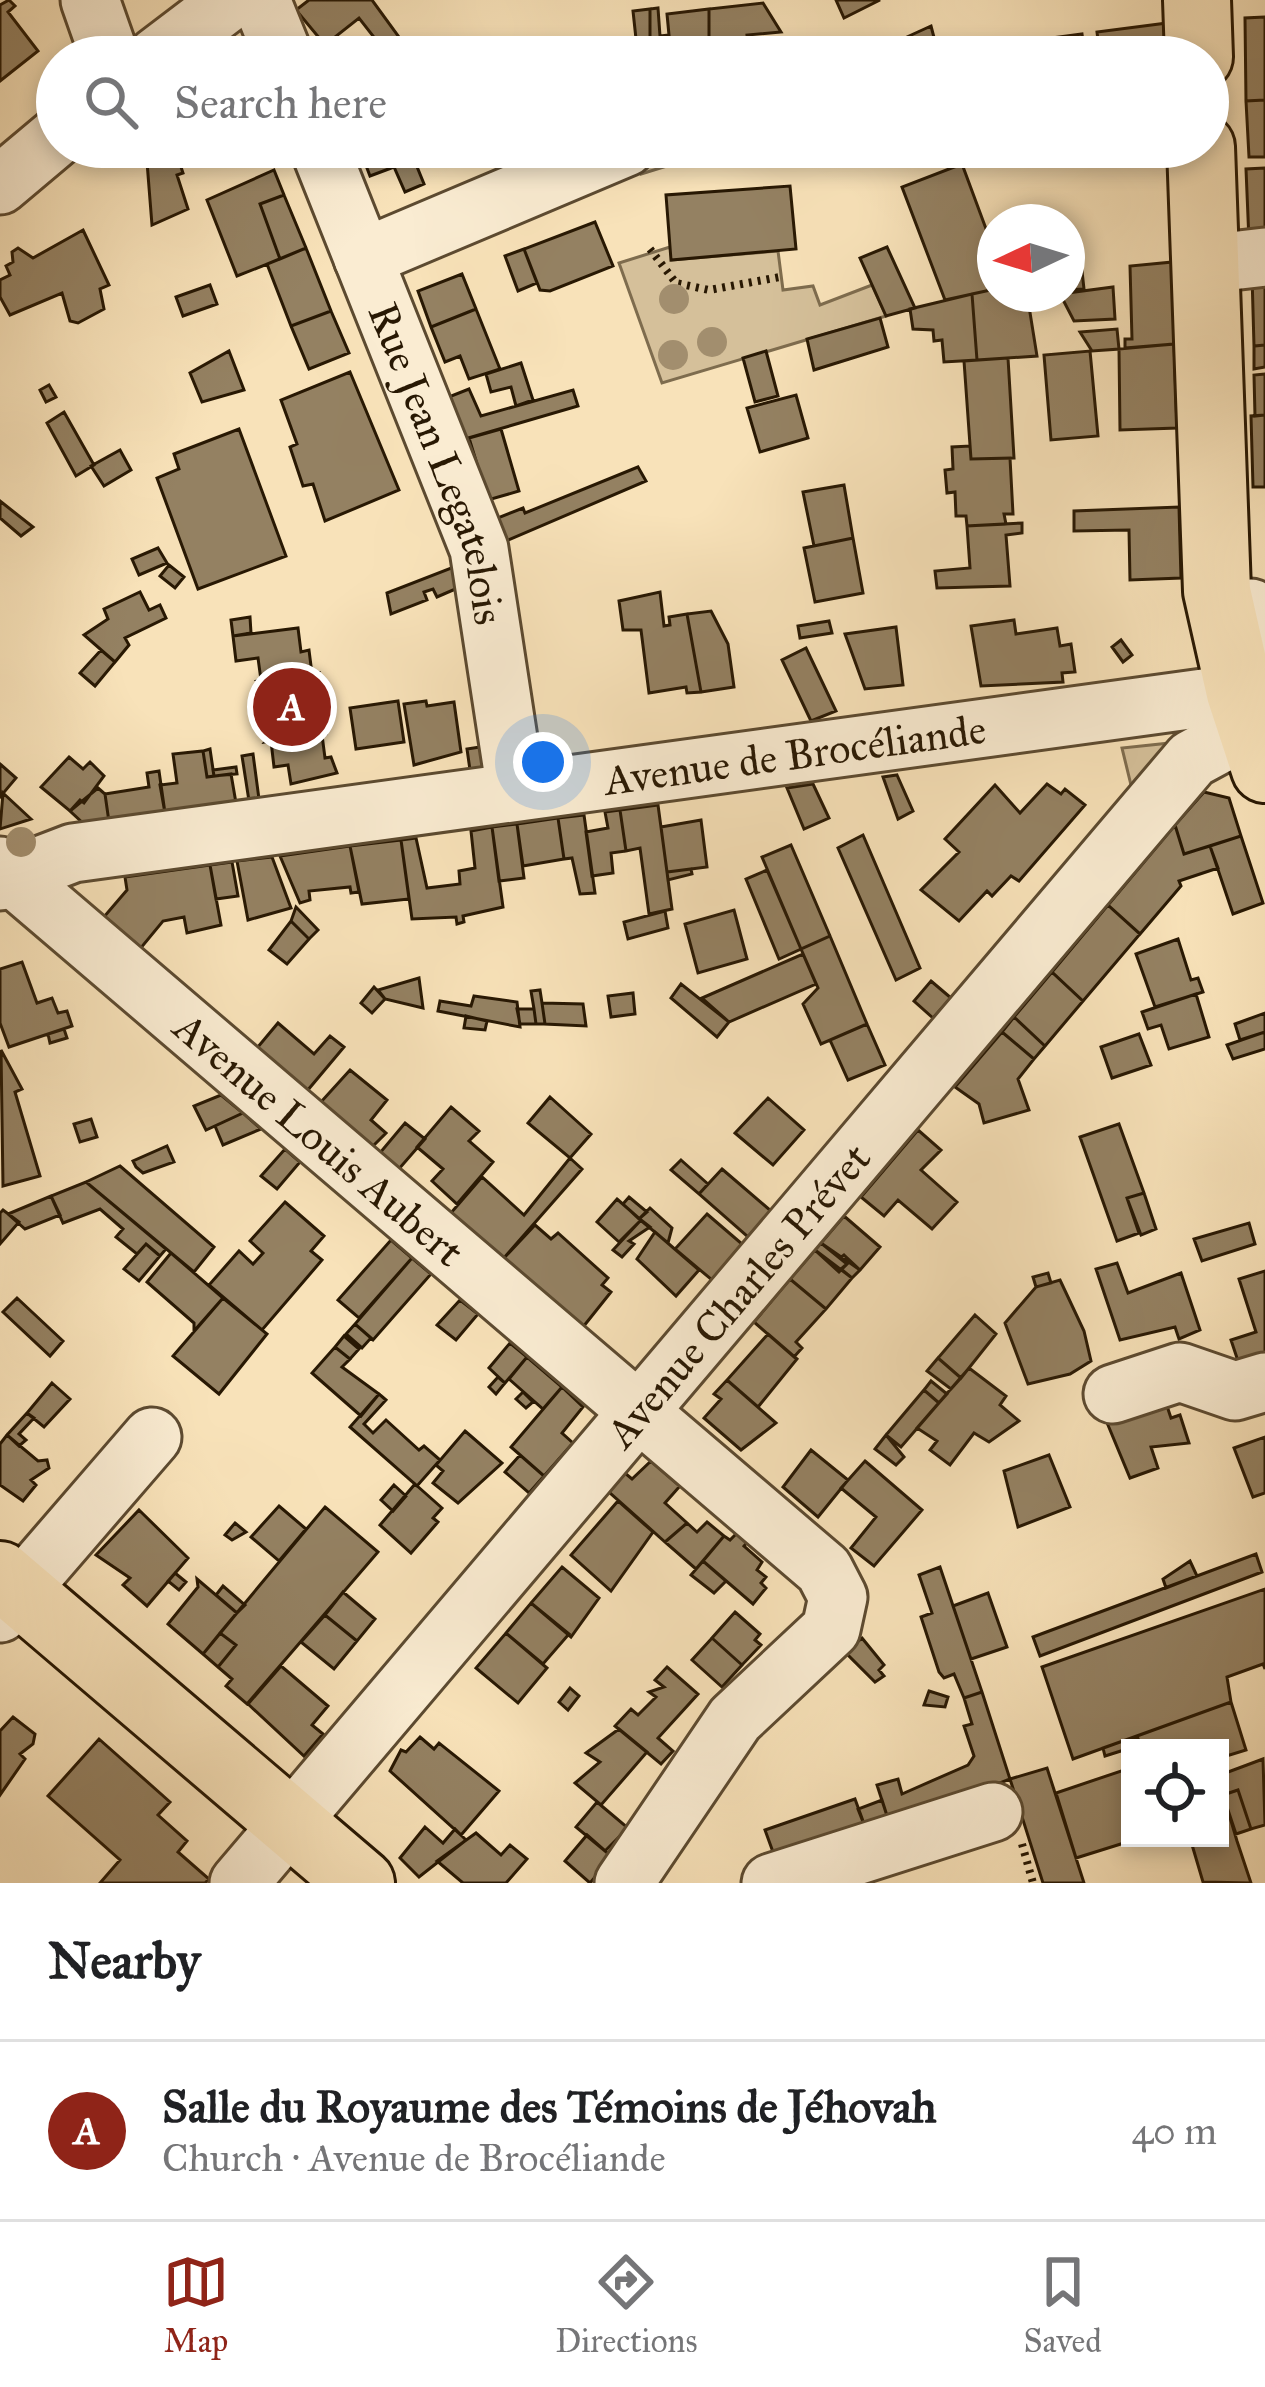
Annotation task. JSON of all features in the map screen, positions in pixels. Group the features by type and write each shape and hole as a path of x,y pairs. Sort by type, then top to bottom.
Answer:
{"main road":[{"path":"1198,0 1199,36"},
{"path":"1207,168 1235,260 1242,621 1252,730"},
{"path":"6,1593 361,1883"}],"street":[{"path":"90,0 103,36"},
{"path":"184,36 231,0"},
{"path":"262,0 276,36"},
{"path":"0,185 36,155"},
{"name":"Rue Jean Legatelois","path":"327,168 478,549 516,791"},
{"path":"363,258 576,168"},
{"name":"Avenue de Brocéliande","path":"3,874 74,854 516,791 1252,730"},
{"name":"Avenue Charles Prévet","path":"239,1883 1192,759 1252,730"},
{"name":"Avenue Louis Aubert","path":"3,874 824,1570 838,1598 831,1629 735,1719 624,1883"},
{"path":"1113,1394 1180,1372 1235,1391 1265,1382"},
{"path":"6,1593 152,1437"},
{"path":"771,1883 993,1812"}],"path":[{"path":"650,249 676,283 709,290 780,277"}],"shaded area":[{"path":"670,247 672,260 778,251 783,290 813,286 820,305 872,285 886,316 662,383 619,263"},
{"path":"1170,743 1131,785 1122,748"}],"building":[{"path":"9,0 15,6 8,12 36,53 0,81 0,5"},
{"path":"309,0 372,0 398,36 373,36 359,18 336,36 318,36 296,10"},
{"path":"836,0 880,0 844,18"},
{"path":"763,3 781,32 709,36 709,9"},
{"path":"658,8 660,36 650,36 650,9"},
{"path":"650,9 650,36 636,36 633,11"},
{"path":"709,9 709,36 660,36 669,35 667,14"},
{"path":"1265,17 1265,100 1246,101 1245,18"},
{"path":"1167,23 1167,36 1097,36 1097,32"},
{"path":"931,26 934,36 909,36"},
{"path":"1265,100 1265,157 1249,157 1246,101"},
{"path":"147,168 181,168 183,173 177,175 188,209 152,225"},
{"path":"367,168 391,168 370,176"},
{"path":"394,168 418,168 424,184 405,192"},
{"path":"963,168 977,204 977,293 945,300 902,187"},
{"path":"1265,168 1265,239 1249,241 1246,169"},
{"path":"274,170 284,195 260,204 280,259 237,276 207,200"},
{"path":"790,186 796,249 671,260 666,195"},
{"path":"284,195 306,248 280,259 260,204"},
{"path":"595,222 613,266 550,291 540,290 524,249"},
{"path":"83,230 109,285 100,289 104,309 78,323 70,321 62,293 10,315 0,297 0,280 10,275 6,266 13,262 12,252 18,248 33,258"},
{"path":"887,247 915,308 886,316 860,258"},
{"path":"306,248 331,311 291,326 267,264"},
{"path":"524,249 537,283 518,291 505,256"},
{"path":"1173,262 1174,344 1125,348 1125,339 1132,339 1130,266"},
{"path":"1265,273 1265,345 1254,346 1252,275"},
{"path":"462,274 476,309 431,327 418,291"},
{"path":"210,285 217,304 183,316 176,297"},
{"path":"1113,287 1115,319 1074,321 1069,312 1085,312 1085,291"},
{"path":"977,293 977,312 1030,312 1037,356 977,360 972,294"},
{"path":"972,294 977,360 944,362 942,340 934,341 933,330 913,329 910,309"},
{"path":"476,309 500,369 469,379 460,356 445,362 431,327"},
{"path":"331,311 349,353 309,369 291,326"},
{"path":"880,318 888,347 814,370 807,339"},
{"path":"1117,329 1119,349 1092,351 1080,332"},
{"path":"1174,344 1177,428 1120,430 1119,349"},
{"path":"1265,345 1265,367 1254,369 1254,346"},
{"path":"229,351 244,390 202,402 190,373"},
{"path":"766,351 778,396 755,402 743,358"},
{"path":"1090,351 1098,436 1051,440 1044,355"},
{"path":"1008,358 1014,458 971,459 964,361"},
{"path":"521,363 533,400 516,406 511,387 491,392 486,374"},
{"path":"350,372 399,490 325,521 313,484 303,486 290,447 297,444 281,400"},
{"path":"1265,374 1265,415 1255,416 1254,375"},
{"path":"49,385 56,397 46,402 40,390"},
{"path":"469,389 481,416 573,390 578,406 458,441 441,400"},
{"path":"796,395 808,438 760,452 747,408"},
{"path":"64,412 94,465 76,476 47,423"},
{"path":"1265,415 1265,487 1253,487 1251,416"},
{"path":"239,429 286,556 198,589 157,478 179,469 174,454"},
{"path":"501,429 519,491 488,500 469,438"},
{"path":"970,446 971,459 1010,458 1013,514 1004,514 1006,524 967,526 966,516 956,516 955,492 947,493 945,470 953,469 952,447"},
{"path":"120,450 131,470 104,486 91,466"},
{"path":"638,467 646,481 499,544 490,521 523,508 525,513"},
{"path":"844,485 853,538 814,546 803,492"},
{"path":"0,501 33,527 21,536 0,518"},
{"path":"1179,507 1181,578 1130,580 1129,530 1074,531 1074,511"},
{"path":"1022,523 1022,533 1006,535 1010,586 937,588 935,571 970,568 967,526"},
{"path":"853,538 863,593 815,602 804,548"},
{"path":"158,548 167,563 139,575 132,559"},
{"path":"464,563 467,584 437,597 433,589 424,592 427,600 391,614 387,593"},
{"path":"169,565 184,577 175,588 160,576"},
{"path":"140,592 149,610 160,605 166,618 125,638 129,645 115,662 84,635 108,619 104,609"},
{"path":"660,592 664,626 670,625 669,617 687,614 701,692 687,693 686,687 649,693 641,630 623,630 619,601"},
{"path":"711,611 728,644 734,687 701,692 687,614"},
{"path":"250,617 251,633 233,636 231,620"},
{"path":"1014,620 1016,634 1057,628 1060,646 1071,644 1075,672 1062,673 1063,682 981,686 971,626"},
{"path":"829,621 832,633 800,638 798,626"},
{"path":"896,627 903,685 865,689 845,634"},
{"path":"298,628 301,652 309,650 312,674 318,673 314,679 326,734 322,735 325,758 331,757 337,773 291,784 288,765 274,767 271,741 265,742 269,737 267,713 261,709 266,708 263,686 257,681 261,680 258,658 236,661 233,636"},
{"path":"1121,640 1132,655 1123,662 1112,647"},
{"path":"806,648 836,711 811,721 782,660"},
{"path":"101,650 115,662 95,686 80,673"},
{"path":"398,701 404,742 356,749 350,708"},
{"path":"426,701 427,706 454,702 461,752 414,765 404,704"},
{"path":"493,745 496,767 470,770 467,749"},
{"path":"210,749 214,776 207,777 203,751"},
{"path":"203,751 207,777 231,774 236,803 165,813 160,785 177,783 173,754"},
{"path":"253,754 259,799 249,801 242,756"},
{"path":"69,757 83,769 90,762 104,776 84,803 80,800 70,811 41,787"},
{"path":"0,764 16,778 0,797"},
{"path":"236,767 237,774 214,776 213,770"},
{"path":"159,771 165,813 109,822 105,794 149,787 147,773"},
{"path":"897,775 913,811 898,819 883,777"},
{"path":"813,784 829,818 804,829 787,788"},
{"path":"1047,784 1061,794 1065,789 1085,805 1019,881 1011,876 992,896 987,891 959,921 921,890 959,852 945,839 995,785 1020,813"},
{"path":"98,788 105,794 109,822 85,825 70,811"},
{"path":"1204,792 1229,798 1241,836 1184,854 1175,825"},
{"path":"3,793 31,819 0,829"},
{"path":"658,805 672,909 649,914 640,848 626,851 620,810"},
{"path":"620,810 626,851 611,853 613,873 592,876 586,832 608,828 605,812"},
{"path":"584,815 595,893 580,894 572,858 564,859 558,818"},
{"path":"558,818 564,859 523,866 517,824"},
{"path":"701,820 707,867 667,872 661,827"},
{"path":"517,824 524,878 499,881 492,827"},
{"path":"1175,825 1184,854 1210,846 1218,868 1179,881 1181,886 1140,934 1108,905"},
{"path":"492,827 503,907 463,916 464,922 457,924 456,917 412,919 401,840 416,838 427,888 460,884 459,871 475,868 471,831"},
{"path":"863,835 920,968 896,980 838,848"},
{"path":"1241,836 1263,903 1233,914 1210,846"},
{"path":"401,840 409,899 362,904 350,846"},
{"path":"791,845 830,936 801,949 762,857"},
{"path":"350,846 359,892 351,893 350,887 309,891 310,900 300,903 280,856"},
{"path":"272,857 291,908 248,920 237,861"},
{"path":"232,862 238,896 216,899 210,865"},
{"path":"210,865 221,925 187,933 184,917 163,921 140,949 103,918 127,890 125,877"},
{"path":"691,869 692,874 668,880 667,872"},
{"path":"767,870 801,949 779,959 746,879"},
{"path":"1108,905 1140,934 1083,1001 1052,972"},
{"path":"296,907 318,930 309,939 291,921"},
{"path":"734,910 747,959 698,973 685,924"},
{"path":"665,911 668,928 628,939 624,922"},
{"path":"291,921 309,939 287,964 269,950"},
{"path":"830,936 867,1024 821,1044 803,1004 818,988 801,949"},
{"path":"1178,939 1191,980 1198,978 1203,992 1155,1007 1136,954"},
{"path":"803,954 816,984 729,1022 702,998"},
{"path":"22,962 37,1003 52,998 58,1013 67,1011 72,1026 9,1047 0,1023 0,969"},
{"path":"1052,972 1083,1001 1045,1046 1014,1017"},
{"path":"419,978 423,1008 385,999 378,990"},
{"path":"931,981 951,998 933,1018 914,1001"},
{"path":"681,984 729,1022 717,1037 671,998"},
{"path":"374,987 385,999 372,1013 361,1003"},
{"path":"540,990 545,1024 536,1024 531,991"},
{"path":"633,993 635,1014 611,1017 608,996"},
{"path":"1196,994 1209,1037 1169,1049 1161,1025 1148,1029 1142,1012"},
{"path":"474,996 517,1002 520,1027 438,1011 440,1001 471,1006"},
{"path":"542,1003 583,1004 586,1026 545,1024"},
{"path":"517,1009 534,1009 536,1024 520,1024"},
{"path":"1265,1013 1265,1032 1240,1040 1235,1024"},
{"path":"466,1016 487,1021 485,1030 464,1028"},
{"path":"1014,1017 1045,1046 1034,1059 1002,1032"},
{"path":"278,1023 314,1054 330,1036 344,1047 307,1091 257,1048"},
{"path":"867,1024 885,1065 848,1080 830,1040"},
{"path":"64,1029 67,1038 50,1043 48,1034"},
{"path":"1002,1032 1034,1059 1018,1079 1029,1110 984,1123 979,1104 955,1087"},
{"path":"1265,1032 1265,1049 1233,1059 1227,1045"},
{"path":"1139,1034 1151,1065 1112,1078 1101,1047"},
{"path":"1,1050 22,1089 15,1092 40,1176 3,1186"},
{"path":"350,1070 387,1100 371,1120 386,1133 372,1147 320,1103"},
{"path":"221,1095 243,1113 206,1130 194,1106"},
{"path":"550,1097 591,1134 570,1158 528,1123"},
{"path":"768,1098 804,1130 773,1165 735,1133"},
{"path":"451,1107 479,1131 469,1141 493,1162 457,1204 432,1181 443,1169 417,1147"},
{"path":"243,1113 261,1129 223,1145 215,1126"},
{"path":"91,1119 97,1137 80,1142 74,1124"},
{"path":"405,1123 425,1139 398,1170 379,1154"},
{"path":"1119,1124 1144,1193 1127,1198 1139,1233 1117,1241 1080,1137"},
{"path":"918,1130 941,1150 921,1170 957,1202 932,1229 898,1200 884,1216 861,1197"},
{"path":"167,1146 174,1162 143,1173 136,1167 133,1161"},
{"path":"285,1149 300,1162 277,1189 261,1176"},
{"path":"570,1158 582,1169 503,1259 450,1214 482,1177 524,1215"},
{"path":"681,1160 708,1184 699,1194 671,1170"},
{"path":"120,1166 214,1247 194,1272 86,1182"},
{"path":"722,1169 771,1211 748,1237 699,1194"},
{"path":"86,1182 166,1249 160,1256 146,1244 137,1254 116,1237 123,1229 100,1209 63,1223 51,1196"},
{"path":"1144,1193 1156,1229 1141,1235 1127,1198"},
{"path":"51,1196 60,1215 25,1229 8,1214"},
{"path":"629,1197 647,1212 639,1219 623,1204"},
{"path":"617,1199 641,1220 619,1242 597,1222"},
{"path":"285,1202 324,1236 311,1251 322,1260 262,1330 209,1285 239,1251 253,1264 263,1253 250,1241"},
{"path":"650,1208 672,1228 668,1243 639,1219"},
{"path":"3,1210 19,1222 0,1244 0,1213"},
{"path":"707,1214 742,1244 712,1280 675,1249"},
{"path":"844,1216 880,1247 860,1270 821,1243"},
{"path":"641,1220 650,1227 629,1241 634,1244 622,1257 613,1250"},
{"path":"1249,1223 1255,1244 1202,1261 1194,1239"},
{"path":"535,1225 551,1239 558,1233 608,1278 602,1285 611,1292 583,1327 503,1259"},
{"path":"655,1232 699,1270 676,1296 637,1259"},
{"path":"391,1240 412,1258 359,1318 338,1300"},
{"path":"821,1243 847,1264 839,1272 815,1250"},
{"path":"146,1244 160,1256 139,1281 124,1269"},
{"path":"815,1250 852,1278 826,1309 790,1279"},
{"path":"171,1253 223,1298 194,1331 194,1323 147,1282"},
{"path":"844,1255 860,1270 852,1278 841,1269 847,1264 840,1258"},
{"path":"412,1258 431,1274 373,1340 355,1324"},
{"path":"1117,1263 1128,1293 1181,1273 1200,1330 1179,1339 1175,1327 1120,1340 1096,1269"},
{"path":"1265,1271 1265,1369 1243,1376 1231,1340 1256,1332 1239,1279"},
{"path":"1048,1273 1051,1283 1036,1287 1033,1277"},
{"path":"790,1279 826,1309 796,1342 802,1348 794,1357 754,1322"},
{"path":"1060,1280 1084,1331 1091,1361 1070,1374 1028,1384 1005,1323 1036,1287"},
{"path":"17,1298 63,1341 50,1356 3,1312"},
{"path":"223,1298 267,1334 219,1394 173,1356"},
{"path":"460,1300 478,1314 456,1340 437,1325"},
{"path":"975,1315 996,1334 961,1378 938,1358"},
{"path":"355,1324 371,1338 362,1348 346,1334"},
{"path":"768,1334 797,1359 758,1407 727,1380"},
{"path":"344,1336 359,1349 350,1359 335,1347"},
{"path":"510,1343 527,1357 505,1383 489,1368"},
{"path":"335,1347 350,1359 342,1367 379,1394 361,1416 312,1373"},
{"path":"527,1357 562,1387 543,1409 509,1379"},
{"path":"938,1358 961,1378 951,1389 927,1371"},
{"path":"969,1368 1006,1396 1000,1405 1019,1421 989,1442 974,1433 950,1465 930,1450 937,1441 917,1428"},
{"path":"498,1377 505,1383 496,1394 489,1387"},
{"path":"727,1380 776,1423 741,1450 704,1418 721,1399 714,1394"},
{"path":"931,1381 947,1394 939,1403 924,1390"},
{"path":"52,1383 70,1399 44,1427 27,1413"},
{"path":"562,1387 583,1407 562,1433 573,1443 544,1476 511,1447"},
{"path":"924,1390 939,1403 901,1447 886,1435"},
{"path":"523,1392 533,1402 526,1408 516,1399"},
{"path":"379,1394 386,1400 364,1424 373,1433 386,1420 419,1450 424,1446 440,1460 417,1486 350,1427"},
{"path":"1163,1394 1171,1418 1180,1415 1189,1443 1151,1447 1158,1468 1130,1478 1103,1413"},
{"path":"27,1413 34,1418 19,1434 26,1440 19,1446 7,1435"},
{"path":"465,1431 502,1463 458,1503 433,1483 443,1471 436,1465"},
{"path":"7,1435 38,1461 47,1460 49,1468 31,1480 36,1485 23,1501 0,1485 0,1444"},
{"path":"886,1435 904,1457 896,1465 875,1449"},
{"path":"1265,1437 1265,1493 1253,1497 1234,1448"},
{"path":"811,1450 848,1480 818,1517 783,1487"},
{"path":"520,1455 544,1476 529,1493 505,1472"},
{"path":"1049,1455 1070,1507 1018,1527 1004,1471"},
{"path":"651,1461 680,1486 665,1503 687,1523 665,1542 609,1492 625,1473 632,1479"},
{"path":"865,1461 922,1510 874,1566 851,1548 876,1517 841,1488"},
{"path":"415,1484 442,1508 433,1518 438,1522 411,1553 380,1525"},
{"path":"394,1485 406,1496 393,1511 381,1500"},
{"path":"618,1501 653,1532 611,1591 571,1555"},
{"path":"279,1506 306,1529 279,1561 251,1537"},
{"path":"325,1507 378,1552 247,1704 226,1686 232,1679 218,1667 236,1645 220,1633"},
{"path":"139,1510 188,1558 147,1606 123,1585 130,1578 96,1555"},
{"path":"707,1522 724,1536 696,1569 665,1542 687,1523 697,1532"},
{"path":"235,1523 246,1532 232,1540 225,1535"},
{"path":"741,1529 751,1538 744,1546 762,1562 757,1570 766,1577 761,1583 766,1588 753,1604 703,1561 724,1536 730,1540"},
{"path":"1256,1554 1262,1572 1040,1656 1033,1637"},
{"path":"703,1561 726,1581 714,1593 691,1575"},
{"path":"1190,1561 1197,1576 1166,1588 1163,1579"},
{"path":"562,1567 599,1598 571,1637 531,1603"},
{"path":"940,1567 982,1692 964,1698 954,1674 944,1678 939,1672 921,1617 932,1613 919,1575"},
{"path":"175,1573 186,1582 179,1590 168,1581"},
{"path":"197,1579 237,1613 203,1654 168,1624 198,1587"},
{"path":"223,1586 245,1605 237,1613 216,1595"},
{"path":"1265,1589 1265,1669 1263,1664 1227,1677 1231,1702 1073,1759 1042,1667"},
{"path":"343,1592 375,1619 357,1641 325,1615"},
{"path":"988,1593 1007,1647 971,1659 953,1606"},
{"path":"531,1603 569,1634 543,1664 506,1633"},
{"path":"735,1612 760,1634 755,1640 761,1645 742,1665 712,1638"},
{"path":"325,1615 357,1641 334,1669 301,1642"},
{"path":"220,1633 236,1645 218,1667 203,1654"},
{"path":"506,1633 547,1668 518,1703 476,1668"},
{"path":"712,1638 742,1665 722,1687 692,1660"},
{"path":"862,1638 884,1665 879,1670 884,1676 875,1682 845,1652"},
{"path":"281,1666 328,1706 312,1725 323,1734 304,1756 248,1704"},
{"path":"667,1667 698,1694 658,1738 673,1751 661,1764 615,1726 631,1709 638,1715 656,1697 649,1692 664,1687 655,1680"},
{"path":"570,1688 579,1696 568,1710 559,1702"},
{"path":"929,1691 948,1697 945,1707 924,1705"},
{"path":"982,1692 1010,1779 890,1825 877,1785 898,1779 902,1794 968,1765 974,1756 964,1726 972,1724 964,1698"},
{"path":"1231,1702 1246,1750 1229,1755 1229,1739 1137,1736"},
{"path":"13,1717 35,1734 33,1744 20,1754 25,1759 0,1795 0,1731"},
{"path":"619,1729 647,1752 601,1805 575,1783 600,1762 586,1753"},
{"path":"420,1737 434,1749 439,1743 499,1791 461,1835 390,1771 401,1750 406,1752"},
{"path":"99,1739 170,1802 158,1815 187,1841 178,1852 209,1879 205,1883 100,1883 120,1860 48,1796"},
{"path":"1121,1742 1121,1751 1105,1756 1103,1748"},
{"path":"1263,1759 1265,1825 1251,1829 1238,1790 1229,1793 1229,1772"},
{"path":"1047,1768 1084,1883 1043,1883 1010,1779"},
{"path":"1121,1771 1121,1844 1076,1858 1056,1793"},
{"path":"1238,1790 1251,1829 1236,1834 1229,1793"},
{"path":"855,1799 867,1832 777,1863 765,1830"},
{"path":"882,1800 890,1825 867,1832 858,1809"},
{"path":"597,1802 628,1828 605,1851 576,1827"},
{"path":"1229,1813 1251,1883 1203,1882 1193,1847 1229,1847"},
{"path":"425,1827 443,1843 455,1829 466,1840 419,1877 400,1858"},
{"path":"476,1833 501,1855 510,1845 527,1859 506,1883 463,1883 437,1861"},
{"path":"587,1835 612,1857 590,1883 565,1861"}],"place":[{"name":"Salle du Royaume des Témoins de Jéhovah","path":"292,707"}]}
